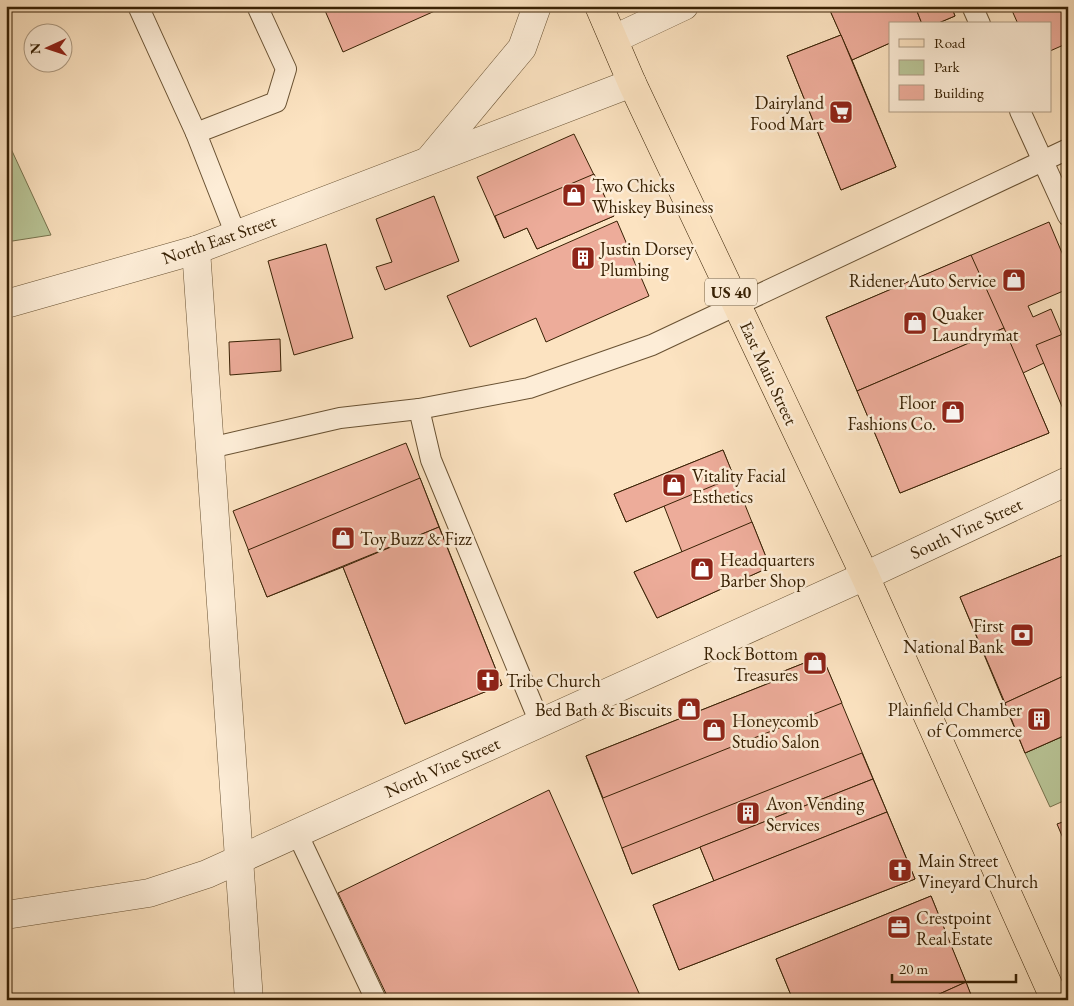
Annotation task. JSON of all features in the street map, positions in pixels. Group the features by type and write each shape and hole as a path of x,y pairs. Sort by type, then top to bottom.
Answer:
{"main road":[{"name":"East Main Street","path":"599,6 632,83 865,576"},
{"name":"US 40","path":"865,576 1055,1000"}],"street":[{"name":"North East Street","path":"428,161 522,48 537,6"},
{"path":"614,39 684,6"},
{"name":"North East Street","path":"6,304 196,250 632,83"},
{"path":"196,250 249,1000"},
{"name":"South Vine Street","path":"865,576 1068,481"},
{"name":"North Vine Street","path":"6,915 149,893 207,874 865,576"}],"lane":[{"path":"138,6 196,133 236,234"},
{"path":"196,133 276,102 286,69 257,6"},
{"path":"972,6 979,22"},
{"path":"1020,112 1068,216"},
{"path":"210,448 340,418 419,408 529,388 652,345 1068,149"},
{"path":"419,408 431,460 540,723"},
{"path":"296,833 376,1000"}],"green space":[{"path":"6,138 51,235 6,242"},
{"path":"1068,734 1068,799 1050,807 1025,753"}],"building":[{"path":"323,6 446,6 343,52"},
{"name":"Dairyland Food Mart","path":"828,6 951,6 955,16 941,22 889,22 889,43 852,60 896,167 841,190 787,56 841,35"},
{"path":"828,6 915,6 921,22 889,22 889,43 852,60"},
{"path":"915,6 951,6 955,16 941,22 921,22"},
{"path":"1010,6 1068,6 1068,43 1052,50 1052,22 1017,22"},
{"name":"Dairyland Food Mart","path":"841,35 896,167 841,190 787,56"},
{"path":"574,134 614,216 537,249 527,228 504,238 477,177"},
{"name":"Two Chicks Whiskey Business","path":"594,174 614,216 537,249 527,228 504,238 495,216"},
{"path":"434,196 459,261 385,290 376,267 392,262 376,219"},
{"name":"Justin Dorsey Plumbing","path":"617,221 649,296 546,342 536,318 470,347 447,296"},
{"path":"1049,222 1068,267 1068,289 1028,306 1033,317 1051,309 1062,335 1068,332 1068,416 1044,363 1023,373 1049,433 900,493 826,317"},
{"path":"326,244 353,338 294,355 268,261"},
{"name":"Quaker Laundrymat","path":"971,255 1004,328 857,391 826,317"},
{"name":"Floor Fashions Co.","path":"1004,328 1049,433 900,493 857,391"},
{"path":"1068,332 1068,416 1066,416 1036,345"},
{"path":"280,339 281,371 230,375 229,342"},
{"path":"406,443 502,685 405,724 343,567 267,597 233,511"},
{"path":"723,450 770,567 657,618 634,572 682,552 664,506 626,522 614,494"},
{"name":"Vitality Facial Esthetics","path":"723,450 734,477 626,522 614,494"},
{"name":"Toy Buzz & Fizz","path":"420,478 439,527 267,597 248,550"},
{"name":"Headquarters Barber Shop","path":"752,522 770,567 657,618 634,572"},
{"name":"Tribe Church","path":"439,527 502,685 405,724 343,567"},
{"name":"First National Bank","path":"1068,553 1068,734 1025,753 960,597"},
{"name":"First National Bank","path":"1068,553 1068,674 1005,703 960,597"},
{"path":"822,656 915,879 679,970 653,905 714,881 700,847 632,874 586,756 772,682 769,677"},
{"name":"Honeycomb Studio Salon","path":"822,656 842,703 603,798 586,756 772,682 769,677"},
{"name":"Plainfield Chamber of Commerce","path":"1068,674 1068,734 1025,753 1005,703"},
{"name":"Avon Vending Services","path":"862,753 873,779 632,874 622,848"},
{"path":"873,779 887,812 714,881 700,847"},
{"path":"549,790 642,1000 389,1000 338,893"},
{"name":"Main Street Vineyard Church","path":"887,812 915,879 679,970 653,905"},
{"path":"1068,820 1068,850 1057,824"},
{"name":"Crestpoint Real Estate","path":"931,896 973,1000 793,1000 776,959"},
{"name":"Crestpoint Real Estate","path":"931,896 966,982 926,1000 793,1000 776,959"},
{"path":"966,982 973,1000 926,1000"}],"place":[{"name":"Dairyland Food Mart","path":"841,112"},
{"name":"Two Chicks Whiskey Business","path":"574,195"},
{"name":"Justin Dorsey Plumbing","path":"583,258"},
{"name":"Ridener Auto Service","path":"1014,280"},
{"name":"Quaker Laundrymat","path":"915,323"},
{"name":"Floor Fashions Co.","path":"953,412"},
{"name":"Vitality Facial Esthetics","path":"674,485"},
{"name":"Toy Buzz & Fizz","path":"343,538"},
{"name":"Headquarters Barber Shop","path":"702,569"},
{"name":"First National Bank","path":"1022,635"},
{"name":"Rock Bottom Treasures","path":"815,663"},
{"name":"Tribe Church","path":"488,680"},
{"name":"Bed Bath & Biscuits","path":"689,709"},
{"name":"Plainfield Chamber of Commerce","path":"1039,719"},
{"name":"Honeycomb Studio Salon","path":"714,730"},
{"name":"Avon Vending Services","path":"748,813"},
{"name":"Main Street Vineyard Church","path":"900,870"},
{"name":"Crestpoint Real Estate","path":"899,927"}]}
